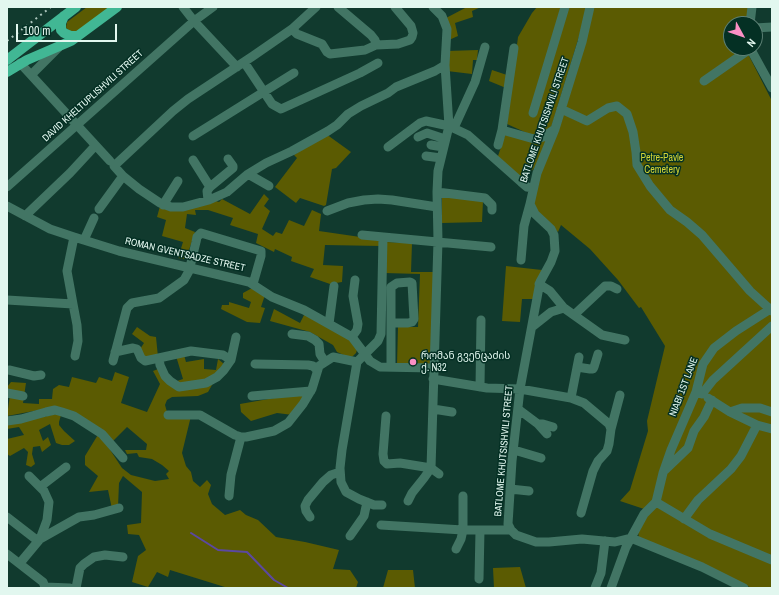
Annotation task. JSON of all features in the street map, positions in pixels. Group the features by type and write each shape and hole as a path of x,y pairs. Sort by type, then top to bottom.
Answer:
{"main road":[{"path":"7,60 76,7"},
{"path":"7,72 20,63 59,47 78,36 117,7"},
{"path":"64,16 61,23 64,33 71,36 78,36"}],"street":[{"path":"182,7 194,21 241,64 272,104 281,109 360,73 378,63"},
{"name":"DAVID KHELTUPLISHVILI STREET","path":"7,187 194,21 213,7"},
{"path":"112,164 188,99 292,29 316,7"},
{"path":"338,7 371,35 375,40 376,45"},
{"path":"292,29 297,34 322,44 330,54 365,50 376,45 398,44 410,40 413,33 411,26 395,7"},
{"path":"433,7 442,16 447,29 445,65 452,127"},
{"path":"533,113 565,7"},
{"name":"BATLOME KHUTSISHVILI STREET","path":"590,7 582,42 555,129 537,173 530,204 535,214 551,229 555,243 555,251 540,284 520,389 508,524 516,535 536,542 582,539 615,542 624,541 631,538"},
{"path":"31,75 59,47"},
{"path":"408,501 412,493 431,468 438,241 436,192 438,171 444,143 475,82 485,47"},
{"path":"498,145 502,130 514,48"},
{"path":"704,81 740,56"},
{"path":"754,56 772,88"},
{"path":"20,63 123,176 150,197 171,207 184,207 219,197 248,174 266,163 322,135 338,125 348,114 361,106 388,93 396,87 435,71 445,65"},
{"path":"193,136 294,73"},
{"path":"561,109 587,121 608,108 617,106 627,114 633,132 637,165 650,186 670,210 688,222 702,235 750,291 771,309"},
{"path":"388,147 420,123 426,121 452,127 468,135 527,187 533,188"},
{"path":"502,130 534,138 543,137 555,129"},
{"path":"418,137 427,133 444,143"},
{"path":"431,145 444,143"},
{"path":"25,216 70,173 95,146"},
{"path":"426,156 441,158"},
{"path":"208,200 207,191 210,187 233,168 228,159"},
{"path":"193,160 210,187"},
{"path":"248,174 269,186"},
{"path":"99,209 123,176"},
{"path":"163,204 178,181"},
{"path":"436,192 485,198 492,205 492,210"},
{"path":"327,211 348,203 378,199 437,206"},
{"path":"521,260 524,226 530,204"},
{"name":"ROMAN GVENTSADZE STREET","path":"7,206 50,229 74,237 119,251 248,282 272,297 304,310 352,338 370,361 380,367 433,368"},
{"path":"84,240 94,218"},
{"path":"113,361 127,308 131,304 159,298 184,280 188,275 197,237 201,233 261,251 261,256 252,284"},
{"path":"362,235 491,247"},
{"path":"382,505 367,502 351,496 346,492 341,482 340,472 342,450 357,362 378,342 381,334 383,236"},
{"path":"74,237 67,271 77,325 78,341 75,356"},
{"path":"382,277 388,277 394,284"},
{"path":"352,338 357,330 358,324 353,296 355,280"},
{"path":"392,323 408,323 412,322 414,319 412,283 394,284"},
{"path":"391,367 391,287 394,284"},
{"path":"540,284 550,291 564,308 602,335 625,340"},
{"path":"329,324 334,286"},
{"path":"574,315 605,286 611,286 617,289"},
{"path":"7,300 73,304"},
{"path":"532,327 551,312 564,308"},
{"name":"NIABI 1ST LANE","path":"656,502 663,473 671,450 699,393 703,364 714,348 736,331 771,309"},
{"path":"480,387 481,320"},
{"path":"772,326 699,393 730,412 757,425 772,429"},
{"path":"292,334 308,336 315,340 318,344 320,354 325,362"},
{"path":"159,358 160,365 165,376 179,386 206,383 217,377 231,360 236,337"},
{"path":"115,352 133,348 138,350 143,361 195,351 223,355 231,360"},
{"path":"577,367 590,370 593,369 598,354"},
{"path":"168,416 200,415 235,436 241,437 274,431 288,423 311,391 319,366 333,357 357,362"},
{"path":"575,399 579,357"},
{"path":"255,364 308,365 313,366 317,370"},
{"path":"10,369 34,376 41,375"},
{"path":"433,379 480,387 520,389 575,399 596,405"},
{"path":"252,396 311,391"},
{"path":"7,393 23,396"},
{"path":"581,513 593,471 609,444 611,429 620,395"},
{"path":"575,399 608,424 611,429"},
{"path":"663,473 688,448 694,431 704,417 712,400"},
{"path":"730,412 742,408 760,408 772,412"},
{"path":"433,409 452,412"},
{"path":"518,409 550,431"},
{"path":"7,421 55,410 74,416 102,434 122,458"},
{"path":"386,416 383,454 384,461 387,464 400,463 431,468 439,474"},
{"path":"684,519 698,500 731,469 741,456 757,425"},
{"path":"229,496 231,475 241,437"},
{"path":"514,450 541,458"},
{"path":"40,487 66,467"},
{"path":"310,517 305,506 308,500 322,482 331,475 340,472"},
{"path":"20,563 39,540 47,520 49,502 44,490 29,476"},
{"path":"510,489 530,491"},
{"path":"456,549 463,530 463,496"},
{"path":"350,536 364,516 367,502"},
{"path":"611,588 631,538 644,514 656,502 684,519 730,543 772,560"},
{"path":"39,540 79,517 119,508"},
{"path":"7,517 39,540"},
{"path":"381,525 463,530 511,530"},
{"path":"479,579 480,530"},
{"path":"631,538 702,567 744,588"},
{"path":"595,588 601,573 605,541"},
{"path":"7,554 43,582 45,587 70,588"},
{"path":"76,588 80,568 84,564 94,558 105,555 123,557"}],"green space":[{"path":"87,7 111,7 80,31 73,33 66,28 67,22"},
{"path":"467,7 481,7 472,11 473,17 455,23 458,36 449,40 446,18"},
{"path":"537,7 588,7 551,128 545,134 529,134 507,124 518,37"},
{"name":"Petre-Pavle Cemetery","path":"592,7 749,7 748,16 723,16 723,56 749,56 772,101 772,588 752,588 639,538 638,532 644,509 620,501 630,490 648,431 647,421 665,346 641,307 639,308 618,280 590,249 561,225 558,232 535,211 533,202 535,189"},
{"path":"478,50 477,60 473,60 472,74 447,71 447,51"},
{"path":"492,70 507,75 506,88 489,81"},
{"path":"326,134 351,152 336,168 332,169 326,205 324,206 300,198 296,203 275,187 297,158 294,155"},
{"path":"505,135 547,139 539,163 524,179 520,178 497,159"},
{"path":"264,194 269,199 264,206 270,211 262,229 273,236 276,232 282,234 289,220 304,226 312,210 321,214 319,231 381,240 381,246 325,245 323,265 343,266 342,282 330,284 310,277 314,269 291,261 292,257 275,249 274,252 256,243 258,234 230,225 233,218 208,210 195,210 196,215 187,214 185,228 195,232 186,259 178,258 183,242 162,236 166,220 157,217 160,206 213,200 219,202 222,199 250,214"},
{"path":"442,195 483,201 482,222 442,223"},
{"path":"385,242 412,243 411,272 434,272 431,362 429,364 397,365 398,327 418,327 420,274 384,273"},
{"path":"506,266 542,270 534,299 522,299 520,322 502,321"},
{"path":"254,287 265,295 261,307 265,308 260,323 247,322 221,309 222,305 229,305 229,302 249,308 251,302 243,298 243,293"},
{"path":"274,309 300,323 305,313 352,341 357,350 356,353 352,357 346,356 337,352 333,345 310,332 270,321"},
{"path":"137,327 150,336 156,337 158,357 145,360 140,349 144,343 132,334"},
{"path":"184,355 186,362 204,359 204,369 216,370 218,359 224,364 208,392 198,396 172,397 167,400 165,405 167,412 191,416 182,453 186,466 191,472 193,481 200,487 207,480 211,485 208,494 212,504 225,515 240,510 246,515 258,520 276,537 339,550 333,569 350,570 358,582 356,588 228,588 170,570 168,577 157,572 148,587 132,582 138,556 146,550 139,535 128,534 127,525 141,523 142,492 123,476 119,483 118,507 112,509 108,490 89,492 98,476 85,465 85,456 99,433 122,468 131,475 155,481 169,479 166,474 169,471 152,459 139,457 137,453 127,454 125,450 146,450 147,444 127,427 112,442 80,416 39,410 7,416 10,395 7,394 7,387 11,382 26,383 23,403 39,404 39,399 52,399 53,389 59,385 69,387 72,377 96,383 99,377 112,381 115,372 129,377 121,403 147,412 160,384 153,371 158,369 168,384 183,379 176,356"},
{"path":"308,392 293,415 277,413 251,421 241,412 240,404"},
{"path":"56,414 61,415 59,425 75,441 69,445 56,443 50,424 39,430 43,441 48,437 51,445 42,452 40,446 33,447 32,454 35,464 31,467 26,465 28,452 24,448 10,456 7,454 7,439 24,435 19,427 7,429 7,425"},
{"path":"520,567 526,588 494,588 493,568"},
{"path":"388,570 413,570 415,588 383,588"}],"waterway":[{"path":"191,533 218,550 247,552 274,580 288,588"}],"railway":[{"path":"7,41 51,7"}],"place":[{"name":"რომან გვენცაძის ქ. N32","path":"413,362"}]}
